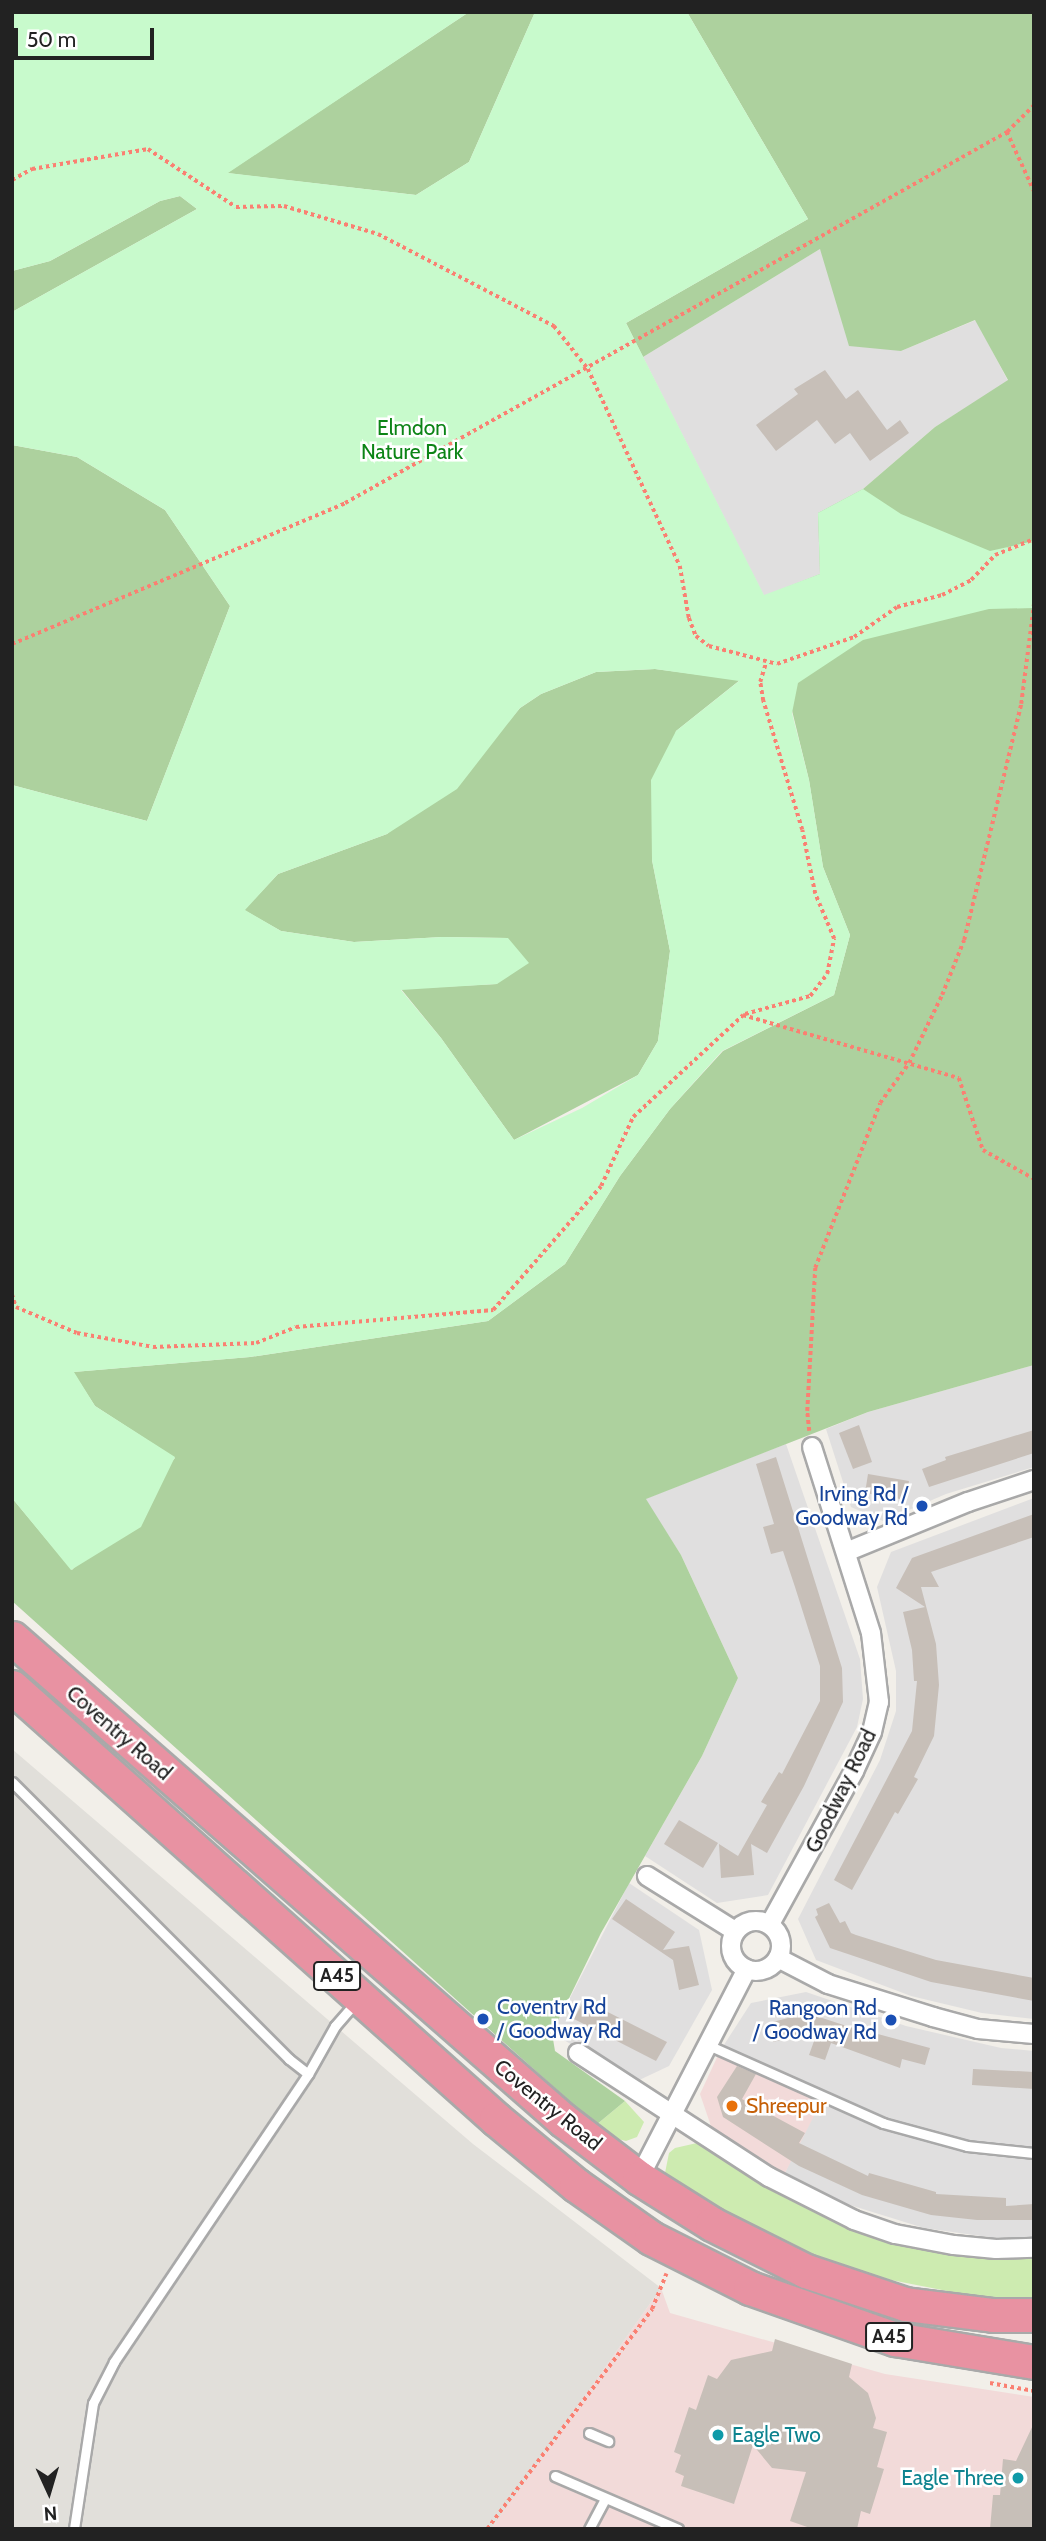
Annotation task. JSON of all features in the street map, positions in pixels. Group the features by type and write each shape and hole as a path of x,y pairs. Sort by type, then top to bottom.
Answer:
{"highway":[{"name":"Coventry Road","path":"12,1639 543,2104 639,2178 712,2224 806,2271 905,2304 993,2315 1034,2315"},
{"name":"Coventry Road","path":"12,1687 496,2119 576,2185 651,2238 750,2288 895,2339 1034,2362"},
{"path":"905,2304 953,2321 1034,2335"}],"street":[{"name":"Goodway Road","path":"770,1924 854,1771 872,1732 879,1702 871,1633 811,1447"},
{"path":"846,1552 968,1502 1034,1480"},
{"path":"647,1876 735,1931"},
{"path":"759,1920 770,1924 781,1940 778,1958 765,1969 747,1969 738,1963 732,1953 731,1942 735,1931 749,1922 759,1920"},
{"path":"778,1958 828,1984 933,2017 978,2029 1034,2034"},
{"path":"639,2178 747,1969"},
{"path":"578,2053 671,2116 769,2177 854,2220 895,2234 954,2245 996,2249 1034,2248"}],"lane":[{"path":"12,1782 289,2059 308,2074"},
{"path":"74,2529 93,2403 108,2372 308,2074 335,2026 361,1996"},
{"path":"708,2045 883,2123 967,2146 1034,2153"},
{"path":"589,2433 608,2441"},
{"path":"555,2476 678,2529"},
{"path":"589,2529 605,2499"}],"path":[{"path":"12,644 345,503 1007,132 1034,105"},
{"path":"1007,132 1034,191"},
{"path":"12,180 32,169 148,149 236,207 284,206 378,234 554,326 588,369 680,566 689,618 696,636 709,646 777,664 854,636 897,607 942,595 971,580 996,555 1034,539"},
{"path":"811,1447 807,1411 815,1268 880,1103 909,1063 942,995 964,940 1021,704 1034,603"},
{"path":"12,1294 16,1307 77,1333 153,1347 256,1343 296,1327 493,1310 601,1186 633,1117 743,1015 810,996 827,974 834,939 814,894 802,830 763,701 760,682 766,662"},
{"path":"743,1015 959,1078 983,1150 1034,1180"},
{"path":"487,2529 652,2309 668,2270"},
{"path":"985,2382 1034,2391"}],"shaded area":[{"path":"820,249 901,351 976,320 1008,381 935,427 863,489 819,513 820,574 764,596 643,357"},
{"path":"1034,1365 1034,1467 946,1494 883,1521 851,1507 826,1429 868,1412"},
{"path":"786,1444 860,1659 863,1699 857,1727 768,1895 717,1903 645,1856 702,1756 738,1678 681,1555 645,1499"},
{"path":"1034,1498 1034,2019 982,2013 911,1996 816,1960 798,1919 880,1760 896,1711 896,1671 877,1587 891,1552"},
{"path":"12,1749 473,2144 661,2288 491,2529 12,2529"},
{"path":"629,1883 699,1930 712,1990 669,2066 635,2082 552,2033"},
{"path":"806,1992 906,2026 1001,2048 1034,2051 1034,2237 995,2238 924,2228 837,2201 784,2175 791,2159 720,2051 751,2003"},
{"path":"720,2051 824,2096 784,2175 713,2132 700,2094"},
{"path":"661,2288 670,2313 885,2374 1034,2397 1034,2529 491,2529"}],"green space":[{"name":"Elmdon Nature Park","path":"12,12 469,12 228,173 416,195 469,162 535,12 687,12 808,219 626,323 764,595 820,574 818,513 863,489 901,514 990,551 1034,541 1034,608 989,609 863,640 798,683 792,713 809,780 823,867 850,935 834,995 722,1051 670,1109 620,1176 565,1264 488,1321 250,1357 74,1372 95,1406 175,1457 141,1527 71,1570 12,1498 12,785 147,821 230,606 165,510 77,457 12,445 12,312 197,209 180,196 160,201 50,261 12,271","holes":["655,669 739,681 676,731 651,780 652,860 670,951 658,1041 638,1075 582,1108 514,1140 441,1038 401,990 497,984 529,963 508,938 442,937 354,942 281,931 245,910 278,874 387,834 457,789 520,708 541,694 596,672"]},
{"path":"469,12 535,12 469,162 416,195 227,173"},
{"path":"687,12 1034,12 1034,1365 868,1412 646,1499 681,1555 738,1678 702,1756 601,1933 552,2033 555,2051 625,2101 596,2125 12,1601 12,1498 72,1570 175,1458 95,1406 73,1372 250,1357 488,1321 565,1264 620,1176 670,1109 723,1051 834,995 850,935 823,867 809,780 764,596 820,574 818,513 863,489 935,427 1008,380 975,320 901,351 849,346 820,249 643,357 626,323 808,219"},
{"path":"180,196 197,209 12,312 12,271 50,261 160,201"},
{"path":"12,445 77,457 165,510 230,606 147,821 12,785"},
{"path":"655,669 740,680 676,731 652,860 670,951 658,1041 638,1075 514,1140 441,1038 401,989 497,984 508,938 442,937 354,942 281,931 244,910 278,874 387,834 489,745 520,708 541,694 596,672"},
{"path":"625,2101 644,2122 637,2137 626,2141 614,2138 596,2125"},
{"path":"697,2143 783,2195 883,2238 953,2255 1034,2256 1034,2300 978,2297 891,2280 824,2260 775,2239 725,2215 665,2173 669,2153 675,2148"}],"building":[{"path":"825,370 846,399 858,390 887,430 900,420 909,433 870,461 850,433 835,444 817,420 776,451 756,425 798,394 794,389"},
{"path":"859,1425 872,1462 853,1469 839,1433"},
{"path":"1034,1430 1034,1453 929,1487 922,1469 946,1460 945,1457"},
{"path":"776,1457 842,1668 843,1702 804,1786 767,1853 751,1844 754,1875 721,1878 719,1844 738,1856 767,1805 761,1802 779,1772 782,1774 820,1701 820,1666 795,1587 783,1551 771,1554 763,1527 774,1524 756,1464"},
{"path":"868,1474 909,1481 906,1500 865,1493"},
{"path":"1034,1514 1034,1537 931,1572 939,1587 921,1587 936,1644 939,1685 934,1736 914,1777 918,1779 898,1814 895,1812 852,1890 834,1880 912,1731 917,1681 914,1681 912,1650 903,1612 925,1607 896,1588 912,1558"},
{"path":"679,1820 718,1843 703,1868 664,1844"},
{"path":"626,1899 675,1932 663,1950 689,1946 699,1985 679,1990 673,1960 612,1919"},
{"path":"829,1903 840,1923 845,1921 851,1933 856,1935 936,1960 1034,1978 1034,2001 931,1982 830,1948 815,1917 818,1915 816,1909"},
{"path":"584,2000 667,2042 656,2061 574,2019"},
{"path":"807,2013 874,2035 930,2048 925,2065 902,2059 900,2068 831,2043 825,2060 809,2055 818,2030 773,2042 769,2023"},
{"path":"737,2066 756,2074 742,2099 805,2133 799,2143 868,2176 869,2173 936,2194 1006,2198 1006,2206 1034,2204 1034,2220 977,2220 931,2215 862,2195 799,2166 723,2117 717,2097"},
{"path":"973,2069 1034,2072 1034,2089 972,2085"},
{"name":"Eagle Two","path":"775,2339 852,2364 849,2377 868,2393 876,2418 873,2428 887,2432 877,2467 884,2469 870,2514 861,2511 857,2529 813,2529 790,2521 806,2472 772,2468 753,2445 734,2504 681,2486 684,2476 675,2472 681,2455 674,2452 689,2407 696,2410 708,2375 717,2379 731,2360 772,2351"},
{"name":"Eagle Three","path":"1034,2423 1034,2529 990,2529 993,2495 1000,2495 1003,2459 1016,2461"}],"place":[{"name":"Irving Rd / Goodway Rd","path":"922,1506"},
{"name":"Coventry Rd / Goodway Rd","path":"483,2019"},
{"name":"Rangoon Rd / Goodway Rd","path":"891,2020"},
{"name":"Shreepur","path":"732,2106"},
{"name":"Eagle Two","path":"718,2435"},
{"name":"Eagle Three","path":"1018,2478"}]}
